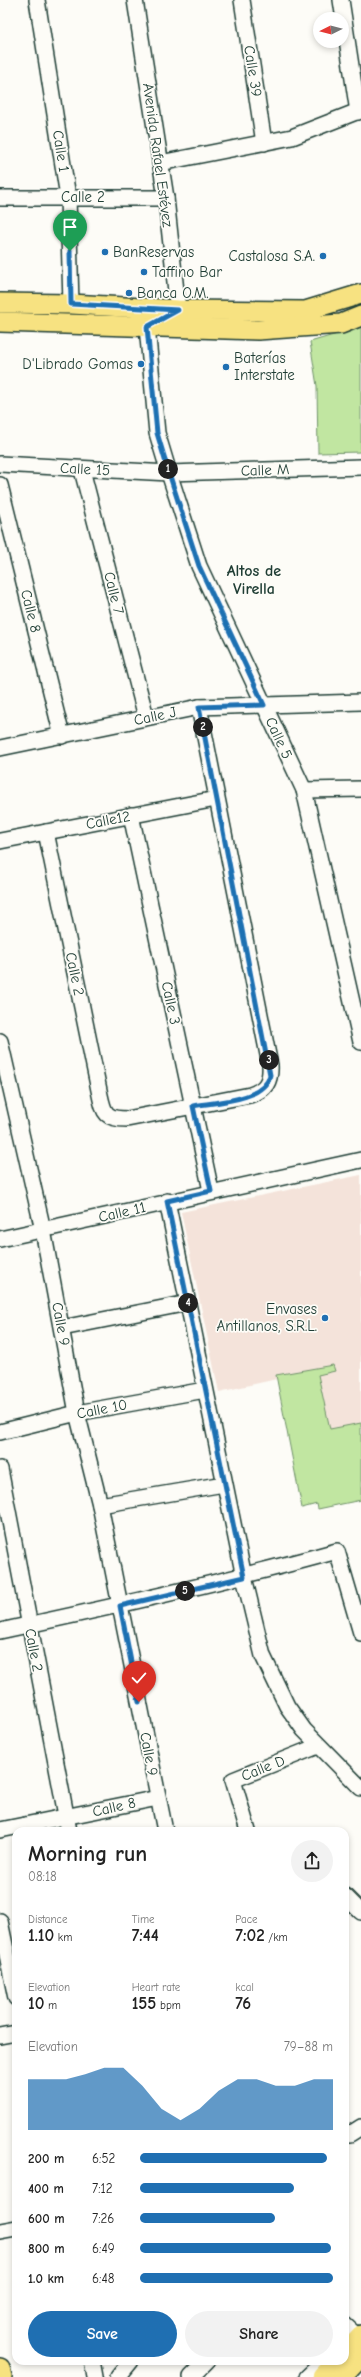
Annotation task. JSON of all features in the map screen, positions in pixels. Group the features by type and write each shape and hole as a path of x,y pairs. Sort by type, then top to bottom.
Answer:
{"main road":[{"path":"0,303 71,304 178,310 305,311 361,294"},
{"path":"0,322 258,330 341,324 361,316"},
{"path":"342,2377 361,2357"},
{"path":"322,2377 333,2365"},
{"path":"0,2368 2,2377"}],"street":[{"name":"Calle 1","path":"37,0 68,197 71,304"},
{"name":"Avenida Rafael Estévez","path":"136,0 166,198 178,310"},
{"name":"Calle 39","path":"242,0 264,143"},
{"path":"160,163 292,137 359,111 341,0"},
{"name":"Calle 2","path":"0,198 166,198"},
{"path":"147,327 178,310"},
{"name":"Calle 5","path":"147,327 157,433 199,566 304,790 361,1042"},
{"name":"Calle 15","path":"0,464 82,470 169,473"},
{"name":"Calle M","path":"169,473 361,467"},
{"name":"Calle 7","path":"82,470 146,717"},
{"name":"Calle 8","path":"0,485 62,736"},
{"name":"Calle J","path":"0,748 199,707 361,702"},
{"path":"193,1106 259,1092 268,1082 270,1065 216,799 199,707"},
{"path":"304,790 361,788"},
{"name":"Calle12","path":"0,841 216,799"},
{"name":"Calle 3","path":"131,815 211,1191"},
{"name":"Calle 2","path":"46,832 100,1095 107,1115 112,1118 127,1119 193,1106"},
{"name":"Calle 9","path":"0,1041 43,1230 77,1413 100,1506 164,1827"},
{"name":"Calle 11","path":"0,1239 211,1191 361,1160"},
{"path":"167,1201 224,1484 262,1656 287,1706 318,1746 361,1788"},
{"path":"62,1328 188,1303"},
{"name":"Calle 10","path":"0,1432 77,1413 205,1390"},
{"name":"Calle 2","path":"0,1469 68,1824"},
{"path":"100,1506 224,1484"},
{"path":"0,1631 120,1606 244,1577 337,1551 361,1633"},
{"name":"Calle D","path":"247,1827 233,1780 318,1746"},
{"name":"Calle 8","path":"34,1827 68,1824 158,1798"},
{"name":"Calle 8","path":"0,1830 12,1829"},
{"path":"349,1900 361,1912"},
{"path":"0,1921 12,1979"},
{"path":"0,2036 12,2034"},
{"path":"349,2134 361,2127"},
{"path":"0,2231 12,2229"},
{"path":"349,2331 355,2339"},
{"path":"93,2365 95,2377"},
{"path":"118,2377 128,2365"},
{"path":"191,2377 203,2365"},
{"path":"307,2377 320,2365"}],"shaded area":[{"path":"361,1175 361,1500 318,1509 317,1504 302,1508 277,1379 219,1392 181,1212"}],"green space":[{"path":"361,327 361,452 318,453 317,386 310,342"},
{"path":"333,1365 335,1371 318,1375 330,1429 361,1423 361,1500 318,1509 317,1504 302,1508 276,1375"}],"place":[{"name":"BanReservas","path":"105,252"},
{"name":"Castalosa S.A.","path":"323,256"},
{"name":"Taffino Bar","path":"144,272"},
{"name":"Banca O.M.","path":"129,293"},
{"name":"D'Librado Gomas","path":"141,364"},
{"name":"Baterías Interstate","path":"226,367"},
{"name":"Envases Antillanos, S.R.L.","path":"325,1318"}],"district":[{"name":"Altos de Virella","path":"254,580"}],"route":[{"path":"70,251 71,304 178,310 147,327 157,433 199,566 264,705 199,707 216,799 270,1065 270,1075 268,1082 259,1092 193,1106 211,1191 167,1201 244,1577 120,1606 139,1702"}]}
